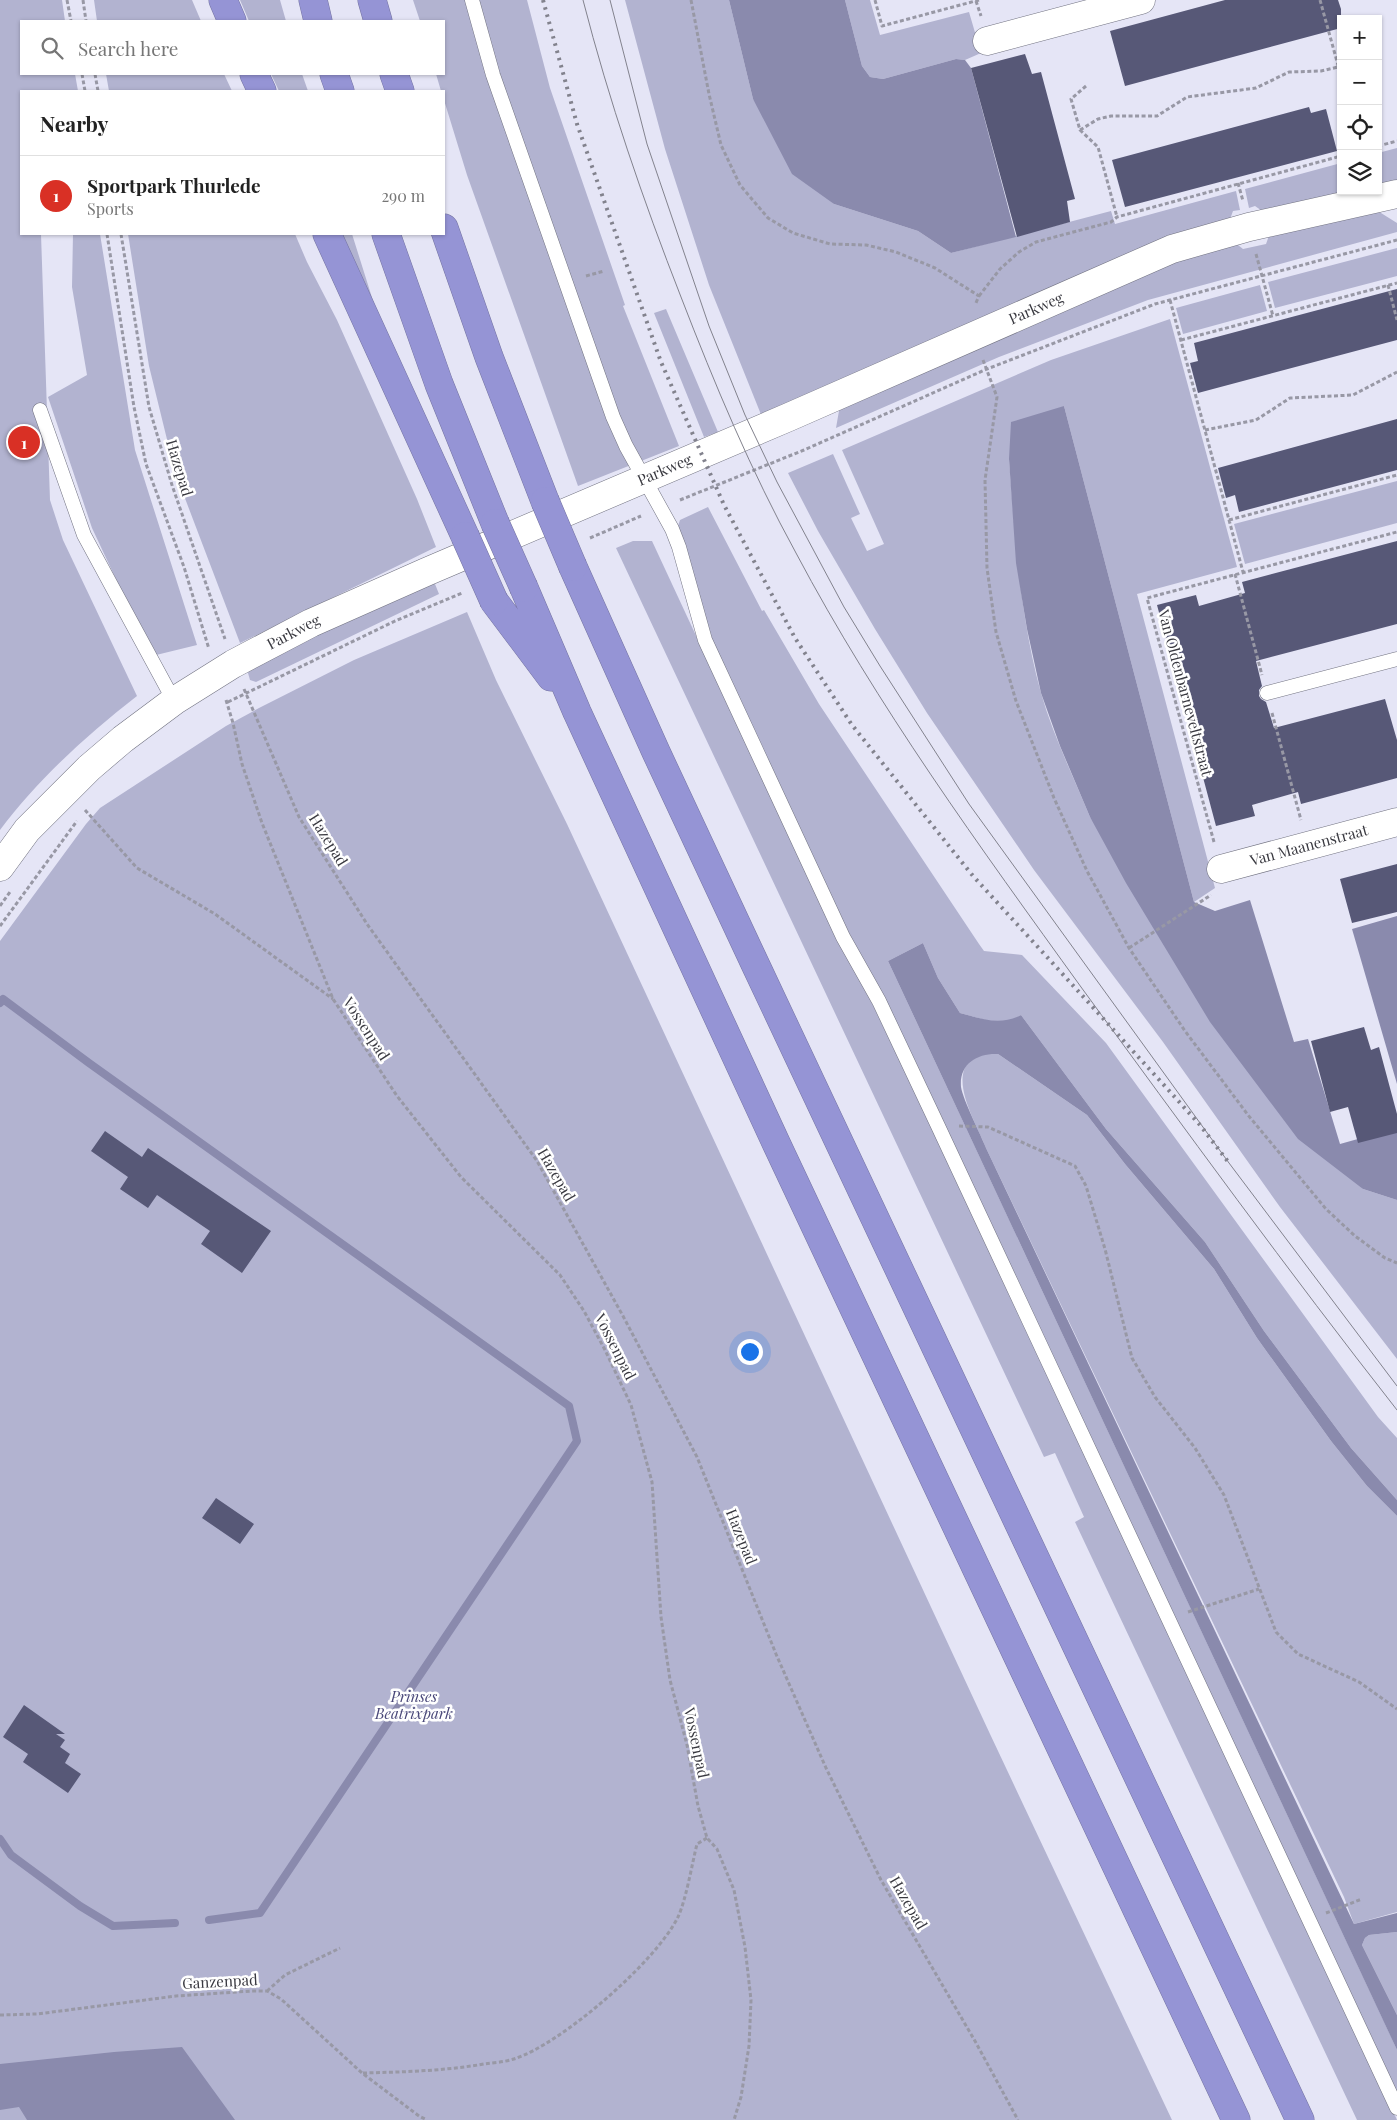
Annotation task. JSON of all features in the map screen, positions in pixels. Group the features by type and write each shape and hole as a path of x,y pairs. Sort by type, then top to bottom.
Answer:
{"highway":[{"path":"223,0 232,20"},
{"path":"313,0 318,20"},
{"path":"372,0 378,20"},
{"path":"254,75 262,90"},
{"path":"334,75 340,90"},
{"path":"394,75 400,90"},
{"path":"445,231 489,357 573,567 706,860 1300,2120"},
{"path":"327,235 494,601 577,712"},
{"path":"386,235 439,384 577,712 781,1154 1236,2120"}],"street":[{"path":"987,41 1141,0"},
{"name":"Parkweg","path":"0,868 27,830 89,768 123,738 174,701 224,669 311,623 1172,249 1249,227 1397,194"},
{"name":"Van Maanenstraat","path":"1221,869 1397,822"}],"lane":[{"path":"472,0 493,75 613,417 626,446 680,547 705,640 843,937 878,1001 938,1126 1397,2108"},
{"path":"40,410 84,535 174,701"},
{"path":"1267,693 1397,659"}],"path":[{"path":"67,0 72,20"},
{"path":"83,0 86,20"},
{"path":"691,0 708,94 721,145 740,185 768,218 793,233 830,244 866,245 896,252 935,268 979,296"},
{"path":"875,0 882,26 979,0"},
{"path":"1320,0 1337,63"},
{"path":"1080,130 1098,119 1112,116 1157,116 1187,97 1256,88 1289,72 1321,71 1337,67"},
{"path":"82,75 85,90"},
{"path":"95,75 98,90"},
{"path":"1086,86 1072,99 1080,130 1098,147 1117,217"},
{"path":"1382,145 1397,141"},
{"path":"1337,157 1117,217 1111,222 1036,242 1019,252 1000,269 979,296 968,323 997,397 985,480 987,568 996,632 1016,701 1054,798 1087,871 1129,948 1185,1031 1248,1115 1326,1209 1355,1236 1385,1258 1397,1263"},
{"path":"107,235 134,407 146,464 184,566 205,640 212,656 224,669"},
{"name":"Hazepad","path":"121,235 149,408 224,669 246,694 300,818 367,924 537,1161 623,1316 697,1457 776,1654 826,1768 881,1880 975,2041 1018,2120"},
{"path":"587,539 804,450 987,369 1155,304 1397,240"},
{"path":"594,274 604,271"},
{"path":"1181,340 1397,283"},
{"path":"1388,285 1397,320"},
{"path":"1170,300 1243,572"},
{"path":"1205,430 1256,420 1290,398 1353,394 1397,372"},
{"path":"1229,520 1397,476"},
{"name":"Van Oldenbarneveltstraat","path":"1221,869 1147,598 1397,532"},
{"path":"1235,574 1238,583"},
{"path":"218,707 395,621 468,590"},
{"name":"Vossenpad","path":"224,669 227,702 242,764 262,823 333,999 397,1096 461,1177 560,1275 588,1319 632,1405 652,1482 661,1617 670,1680 687,1745 706,1838 717,1849 734,1890 745,1947 751,2000 749,2046 741,2096 734,2120"},
{"path":"0,926 82,815 80,809"},
{"path":"84,810 136,868 215,914 333,999"},
{"path":"1129,948 1208,897"},
{"path":"954,1125 988,1127 1074,1166 1086,1186 1105,1249 1132,1358 1155,1397 1195,1448 1224,1495 1276,1632 1298,1654 1358,1682 1397,1709"},
{"path":"1182,1614 1212,1606 1259,1589"},
{"path":"362,2073 459,2068 512,2060 540,2049 586,2015 634,1972 665,1939 678,1916 697,1844 706,1838"},
{"path":"1328,1912 1362,1898"},
{"path":"267,1991 285,1976 340,1948"},
{"name":"Ganzenpad","path":"0,2015 37,2014 176,1996 267,1991 281,1999 362,2073 427,2120"}],"green space":[{"path":"0,0 62,0 65,20 20,20 20,75 75,75 78,90 20,90 20,235 41,235 50,500 63,540 137,696 100,726 47,775 0,830"},
{"path":"94,0 192,0 201,20 97,20"},
{"path":"240,0 280,0 286,20 249,20"},
{"path":"413,0 527,0 550,88 625,305 623,306 679,446 578,486 467,175 445,103 445,90 441,90 436,75 445,75 445,20 420,20"},
{"path":"625,0 729,0 753,99 834,204 918,231 951,253 1111,211 1115,224 1236,191 1240,210 1233,211 1229,222 762,417 709,285 665,149"},
{"path":"845,0 870,0 880,35 969,12 981,53 965,60 956,59 883,79 870,77 862,66"},
{"path":"106,75 224,75 232,90 109,90"},
{"path":"271,75 302,75 308,90 279,90"},
{"path":"1397,148 1397,183 1382,186 1382,152"},
{"path":"1337,164 1337,195 1343,195 1265,213 1255,206 1249,208 1245,189"},
{"path":"1373,208 1397,223 1397,232 1148,300 999,357 836,428 840,405 1194,252 1233,241 1243,249 1266,244 1270,233"},
{"path":"73,235 100,235 135,450 197,645 152,656 92,528 48,397 87,375 72,287"},
{"path":"128,235 295,235 337,320 417,499 436,547 240,643 175,472 149,366"},
{"path":"340,235 352,235 386,342"},
{"path":"1397,248 1397,276 1275,308 1268,282"},
{"path":"1260,285 1267,311 1183,334 1176,308"},
{"path":"666,309 718,432 704,437 654,313"},
{"path":"1170,319 1237,567 1137,594 1215,888 1194,902 1064,406 1009,459 1019,577 1034,664 1051,724 1090,817 1363,1189 1397,1200 1397,1359 1280,1207 1163,1042 1034,870 927,713 818,531 788,473 833,454 860,514 851,518 867,551 884,544 842,450 1051,360"},
{"path":"1397,481 1397,523 1245,564 1234,524"},
{"path":"708,507 762,611 764,610 819,704 984,951 1022,955 1106,1043 1378,1417 1397,1438 1397,1500 1351,1448 1264,1331 1205,1242 1106,1129 1021,1015 1010,1021 989,1021 960,1013 938,978 923,943 888,961 1393,2041 1397,2050 1397,2092 885,998 850,937 710,638 678,526 680,520"},
{"path":"633,541 652,541 838,941 870,999 1026,1323 1397,2120 1357,2120 1075,1522 1084,1517 1055,1453 1044,1457 616,548"},
{"path":"433,579 439,594 256,682 250,680 248,673 250,666"},
{"name":"Prinses Beatrixpark","path":"467,612 496,680 567,824 990,1734 1172,2120 0,2120 0,941 86,824 100,808 226,726 259,708 354,660"},
{"path":"988,1053 998,1054 1087,1115 1125,1164 1214,1269 1257,1338 1331,1441 1367,1486 1397,1516 1397,1912 1354,1924 1344,1897 972,1116 964,1091 964,1069 972,1059"},
{"path":"1397,1932 1397,2015 1362,1945 1365,1938 1369,1935"}],"shaded area":[{"path":"729,0 845,0 862,66 870,77 883,79 956,59 965,60 971,68 1016,237 951,253 918,231 834,204 792,174 753,99"},
{"path":"1064,406 1194,902 1215,911 1250,900 1294,1042 1308,1039 1340,1144 1397,1128 1397,1200 1363,1189 1298,1139 1210,1022 1126,883 1090,817 1060,746 1041,693 1027,629 1016,563 1009,459 1011,422"},
{"path":"1397,916 1397,1084 1352,929"},
{"path":"923,943 938,978 960,1013 998,1021 1021,1015 1106,1129 1205,1242 1264,1331 1351,1448 1397,1500 1397,1516 1367,1486 1331,1441 1257,1338 1214,1269 1125,1164 1087,1115 998,1054 977,1058 966,1066 961,1079 961,1087 972,1118 1354,1924 1397,1913 1397,1932 1369,1935 1365,1938 1362,1945 1397,2015 1397,2050 888,961"},
{"path":"182,2047 235,2120 27,2120 19,2107 0,2110 0,2064"}],"building":[{"path":"1225,0 1338,0 1341,9 1341,15 1337,15 1337,29 1125,86 1110,31"},
{"path":"1025,54 1032,74 1041,72 1075,199 1067,201 1070,222 1017,237 971,68"},
{"path":"1309,107 1311,113 1326,109 1337,151 1125,207 1112,160"},
{"path":"1397,289 1397,340 1198,393 1190,363 1198,361 1194,343"},
{"path":"1397,419 1397,470 1239,512 1235,495 1226,498 1218,468"},
{"path":"1397,541 1397,624 1256,661 1262,686 1259,690 1259,696 1266,702 1274,728 1385,699 1397,740 1397,778 1301,804 1298,792 1252,805 1255,816 1216,826 1157,605 1196,595 1199,606 1245,593 1242,582"},
{"path":"1397,864 1397,912 1352,923 1340,879"},
{"path":"1364,1027 1371,1050 1379,1047 1397,1114 1397,1133 1358,1143 1348,1107 1330,1112 1311,1041"},
{"path":"105,1131 142,1157 148,1148 271,1231 242,1273 201,1244 210,1231 157,1195 148,1208 120,1189 128,1177 91,1151"},
{"path":"216,1498 254,1524 240,1544 202,1518"},
{"path":"24,1705 65,1734 56,1734 65,1740 60,1747 70,1754 65,1763 81,1774 68,1793 23,1762 28,1754 3,1737"}],"waterway":[{"path":"0,1003 3,999 89,1063 569,1406 577,1441 260,1913 209,1920"},
{"path":"0,1839 11,1855 80,1906 113,1926 175,1923"}],"tram line":[{"path":"583,0 628,150 653,224 694,330 720,395 764,491 827,610 895,721 1005,882 1237,1200 1397,1410"},
{"path":"610,0 647,144 709,326 745,415 777,482 844,607 969,804 1229,1163 1397,1386"}],"railway":[{"path":"543,0 577,124 661,362 724,505 795,638 852,725 973,876 1200,1125 1229,1163"}],"place":[{"name":"Sportpark Thurlede","path":"24,442"}]}
